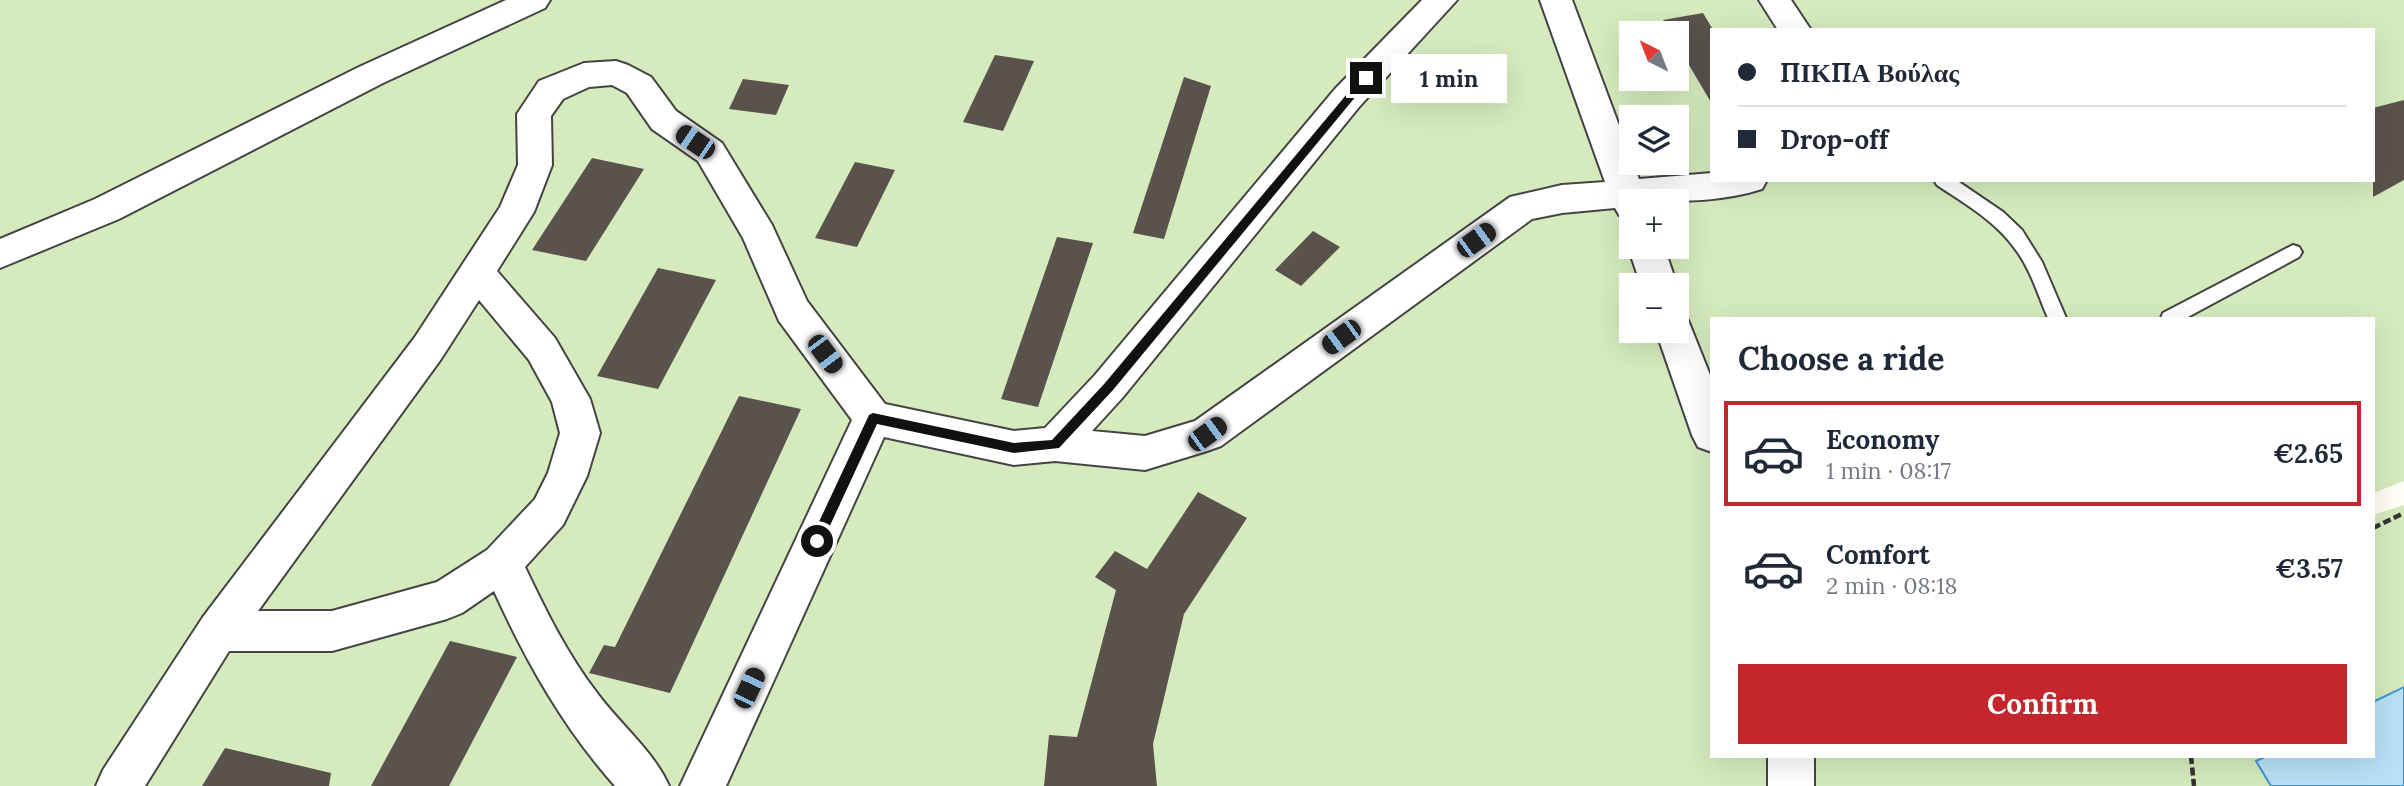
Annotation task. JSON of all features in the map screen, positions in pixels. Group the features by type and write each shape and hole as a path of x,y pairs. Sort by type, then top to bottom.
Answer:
{"street":[{"path":"0,254 107,209 393,64 534,0"},
{"path":"1055,444 1109,387 1347,98 1441,0"},
{"path":"1556,0 1625,189"},
{"path":"1775,0 1795,28"},
{"path":"119,786 218,631 428,348 516,212 535,165 534,114 551,90 584,75 615,73 639,85 664,120 710,152 759,235 792,310 873,418 1014,448 1055,444 1145,453 1207,434 1522,207 1562,199 1619,199"},
{"path":"1689,191 1742,182"},
{"path":"218,631 332,631 447,600 502,563 549,512 567,476 580,433 571,399 542,349 477,272"},
{"path":"1679,343 1710,429"},
{"path":"703,786 873,418"},
{"path":"502,563 540,641 570,693 616,754 646,786"},
{"path":"1791,758 1791,786"}],"lane":[{"path":"1946,182 2006,226 2022,242 2057,317"},
{"path":"2172,317 2293,252"}],"path":[{"path":"2375,527 2404,513"},
{"path":"2191,758 2194,786"}],"green space":[{"path":"0,0 2404,0 2404,481 2375,492 2375,317 1710,317 1710,758 2264,758 2257,762 2271,786 0,786"},
{"path":"2404,505 2404,687 2375,701 2375,514"}],"water":[{"path":"2404,687 2404,786 2271,786 2256,761 2263,758 2375,758 2375,701"}],"building":[{"path":"1703,13 1712,28 1710,101 1689,65 1689,21 1664,21"},
{"path":"995,55 1034,61 1003,131 963,122"},
{"path":"1184,77 1211,86 1164,239 1133,233"},
{"path":"743,79 789,85 776,115 729,109"},
{"path":"2404,100 2404,180 2373,197 2375,182 2375,107"},
{"path":"592,158 644,169 586,261 532,250"},
{"path":"855,162 895,170 857,247 815,238"},
{"path":"1313,231 1340,247 1301,286 1275,270"},
{"path":"1057,237 1093,243 1038,407 1001,399"},
{"path":"658,268 716,280 658,389 597,376"},
{"path":"739,396 801,409 670,693 589,673 604,645 615,647"},
{"path":"1198,492 1247,518 1184,614 1153,744 1157,786 1044,786 1049,735 1077,737 1116,590 1095,577 1115,551 1147,569"},
{"path":"450,641 517,657 449,786 371,786"},
{"path":"225,748 331,773 329,786 202,786"}],"route":[{"path":"817,541 873,418 1014,448 1055,444 1109,387 1366,78"}]}
